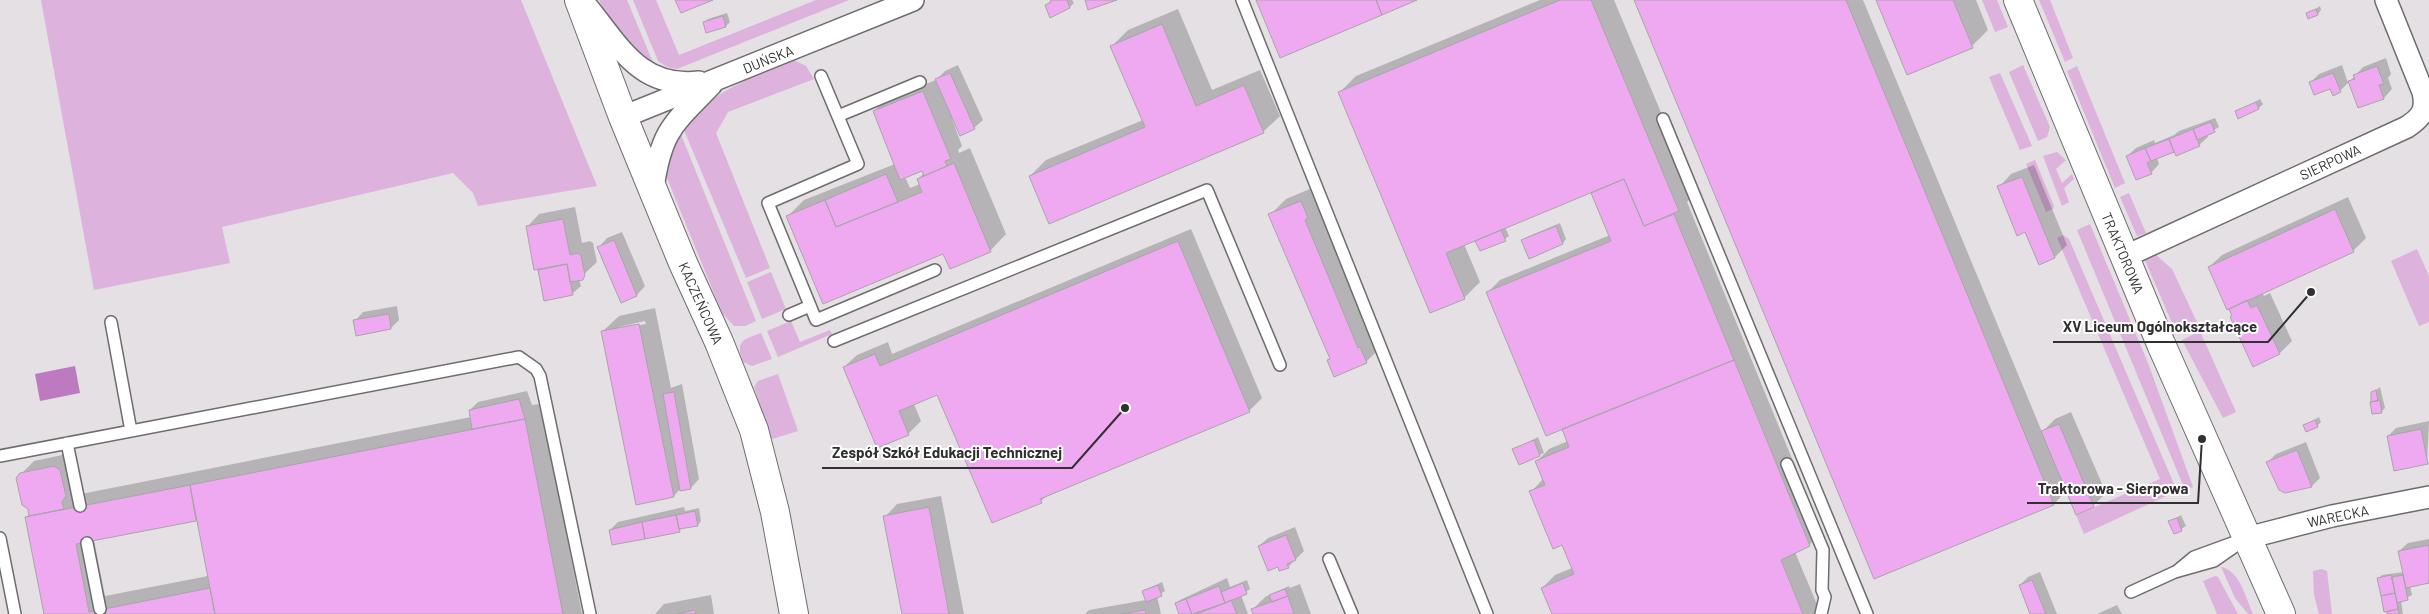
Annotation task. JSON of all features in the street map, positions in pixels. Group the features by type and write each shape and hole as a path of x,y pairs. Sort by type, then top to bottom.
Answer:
{"street":[{"path":"581,0 627,55 648,75 663,80 685,83 717,80"},
{"name":"KACZEŃCOWA","path":"581,0 623,117 719,342 754,430 774,512 794,614"},
{"name":"DUŃSKA","path":"623,117 913,0"},
{"name":"TRAKTOROWA","path":"2018,0 2124,257 2281,614"},
{"name":"SIERPOWA","path":"2124,257 2399,131 2418,120 2424,113 2425,102 2423,92 2386,0"},
{"path":"653,188 660,148 668,131 717,80"},
{"name":"WARECKA","path":"2247,538 2332,516 2429,497"}],"lane":[{"path":"1242,0 1487,614"},
{"path":"821,76 858,164 768,202 816,320 935,270"},
{"path":"838,116 920,82"},
{"path":"1663,119 1867,614"},
{"path":"834,341 1207,190 1280,365"},
{"path":"789,315 810,306"},
{"path":"111,322 131,431"},
{"path":"0,456 519,357 536,368 540,376 590,614"},
{"path":"67,443 80,506"},
{"path":"1787,464 1823,550 1822,590 1825,597 1821,614"},
{"path":"0,538 15,614"},
{"path":"2131,592 2175,572 2194,557 2247,538"},
{"path":"87,542 100,609"},
{"path":"1329,559 1352,614"}],"shaded area":[{"path":"41,0 521,0 597,186 478,206 473,193 453,173 222,227 230,263 94,290"},
{"path":"599,0 627,0 657,72 632,50 617,30"},
{"path":"633,0 656,0 679,55 816,0 849,0 677,69 667,67 658,61"},
{"path":"1982,0 1997,0 2008,27 1995,32"},
{"path":"2039,0 2050,0 2073,58 2065,62"},
{"path":"792,59 806,66 814,79 728,112 716,133 770,268 746,278 681,123 720,94"},
{"path":"2023,65 2050,127 2047,137 2038,141 2009,72"},
{"path":"2077,66 2125,183 2115,188 2067,71"},
{"path":"2000,73 2032,146 2020,150 1989,77"},
{"path":"678,127 756,321 745,326 734,326 722,313 667,178 665,163"},
{"path":"2057,152 2066,160 2056,169 2062,183 2072,174 2074,179 2064,188 2069,202 2062,206 2043,156"},
{"path":"2035,160 2054,206 2053,209 2046,212 2026,164"},
{"path":"2129,193 2146,233 2137,236 2120,197"},
{"path":"2090,224 2148,363 2193,487 2185,490 2077,230"},
{"path":"2063,235 2069,239 2177,491 2084,534 2076,515 2160,479 2057,238"},
{"path":"2417,249 2429,276 2429,322 2419,326 2391,261"},
{"path":"2154,253 2172,269 2197,322 2179,331 2175,330 2144,258"},
{"path":"771,272 786,309 762,319 747,282"},
{"path":"791,321 800,342 830,330 832,334 778,357 767,331"},
{"path":"2200,331 2236,412 2223,418 2182,340"},
{"path":"761,333 772,359 752,366 743,362 740,345 745,339"},
{"path":"75,366 80,393 40,401 35,374"},
{"path":"778,374 798,431 772,439 754,387 758,381"},
{"path":"2221,567 2228,569 2238,579 2253,614 2248,614 2235,598"},
{"path":"2321,569 2327,571 2332,614 2319,614 2314,595 2313,571"},
{"path":"2215,576 2218,577 2238,614 2217,614 2203,581"}],"building":[{"path":"675,0 713,0 681,13"},
{"path":"1050,0 1067,0 1070,8 1050,18 1045,5 1051,2"},
{"path":"1085,0 1117,0 1088,10"},
{"path":"1256,0 1376,0 1382,15 1280,58"},
{"path":"1376,0 1417,0 1382,15"},
{"path":"1560,0 1591,0 1679,211 1644,226 1624,179 1446,253 1465,299 1430,313 1338,92"},
{"path":"1634,0 1846,0 2054,505 1874,579"},
{"path":"1876,0 1953,0 1973,48 1907,75"},
{"path":"2316,9 2318,15 2308,19 2306,13"},
{"path":"723,16 726,27 706,33 703,22"},
{"path":"1162,24 1196,106 1244,85 1264,133 1049,224 1029,176 1145,127 1110,46"},
{"path":"2377,66 2384,84 2379,85 2384,99 2358,108 2348,81 2355,79 2353,75"},
{"path":"950,73 975,129 960,136 935,79"},
{"path":"2333,73 2341,92 2333,96 2330,89 2314,95 2309,82"},
{"path":"923,91 951,159 945,161 947,166 924,176 922,171 900,180 873,111"},
{"path":"2256,102 2259,109 2238,119 2235,111"},
{"path":"2211,122 2215,132 2197,140 2193,129"},
{"path":"2193,129 2200,146 2176,156 2169,139"},
{"path":"2169,139 2174,152 2151,161 2145,148"},
{"path":"2145,148 2151,161 2147,163 2152,174 2136,180 2126,156"},
{"path":"954,163 991,252 950,269 943,254 823,304 786,216 825,200 836,227 922,192 917,179"},
{"path":"886,174 898,202 836,227 825,200"},
{"path":"2022,177 2055,258 2039,265 2025,232 2017,236 1997,186"},
{"path":"1624,179 1644,226 1674,214 1734,360 1546,436 1486,292 1611,241 1591,193"},
{"path":"1301,201 1308,218 1305,220 1358,348 1360,347 1367,363 1334,377 1327,360 1330,359 1268,214"},
{"path":"2335,209 2354,252 2227,310 2208,267"},
{"path":"563,219 570,255 578,253 581,256 585,275 583,280 570,282 567,264 534,270 526,226"},
{"path":"1556,226 1563,244 1529,259 1521,240"},
{"path":"1501,230 1506,241 1480,251 1475,241"},
{"path":"614,240 637,296 621,303 597,247"},
{"path":"1178,241 1250,412 1040,499 1042,503 992,523 937,395 899,411 909,435 877,448 843,367 875,354 880,366"},
{"path":"567,264 573,295 544,301 538,270"},
{"path":"2247,300 2251,308 2257,305 2280,354 2253,367 2230,317 2232,316 2229,309"},
{"path":"389,314 391,329 356,336 353,320"},
{"path":"639,324 674,497 636,505 601,331"},
{"path":"1734,360 1810,546 1781,560 1803,614 1552,614 1541,588 1574,574 1562,545 1553,549 1529,491 1545,485 1535,461 1569,447 1562,429"},
{"path":"2376,390 2378,401 2371,402 2371,392"},
{"path":"674,392 691,489 680,491 663,394"},
{"path":"519,399 525,419 472,429 469,410"},
{"path":"2380,400 2382,413 2372,414 2370,402"},
{"path":"525,419 563,614 215,614 190,485"},
{"path":"2315,420 2318,427 2306,432 2303,425"},
{"path":"2059,424 2094,507 2076,515 2041,431"},
{"path":"2421,429 2428,464 2394,471 2387,436"},
{"path":"1534,440 1540,456 1519,465 1512,449"},
{"path":"2297,450 2312,487 2285,493 2279,490 2266,462"},
{"path":"54,466 60,470 66,496 62,502 64,509 29,516 28,509 22,505 16,478 20,473"},
{"path":"190,485 196,521 76,544 89,612 210,588 215,614 44,614 25,517"},
{"path":"929,507 949,614 902,614 883,516"},
{"path":"695,511 698,526 679,529 676,515"},
{"path":"676,515 680,532 645,539 642,522"},
{"path":"2177,518 2182,531 2174,534 2168,521"},
{"path":"642,522 645,539 612,545 609,530"},
{"path":"1286,535 1296,560 1287,564 1289,568 1279,571 1278,567 1268,571 1258,546"},
{"path":"2429,545 2429,583 2406,588 2398,551"},
{"path":"2391,575 2395,593 2381,596 2377,578"},
{"path":"2403,575 2408,600 2397,603 2392,577"},
{"path":"2032,580 2046,614 2030,614 2019,585"},
{"path":"1243,583 1247,594 1225,603 1221,592"},
{"path":"1158,585 1162,596 1146,602 1142,591"},
{"path":"1219,586 1225,603 1192,614 1186,599"},
{"path":"1285,589 1288,596 1272,602 1269,595"},
{"path":"2395,593 2398,609 2384,612 2381,596"},
{"path":"1288,596 1294,614 1253,614 1251,609"},
{"path":"1186,599 1192,614 1179,614 1175,603"},
{"path":"1231,600 1237,614 1197,614 1225,603"},
{"path":"2398,609 2399,614 2387,614 2387,612"},
{"path":"695,610 696,614 677,614"},
{"path":"1145,610 1146,614 1121,614"}],"place":[{"name":"XV Liceum Ogólnokształcące","path":"2311,292"},
{"name":"Zespół Szkół Edukacji Technicznej","path":"1125,408"},
{"name":"Traktorowa - Sierpowa","path":"2202,439"}]}
